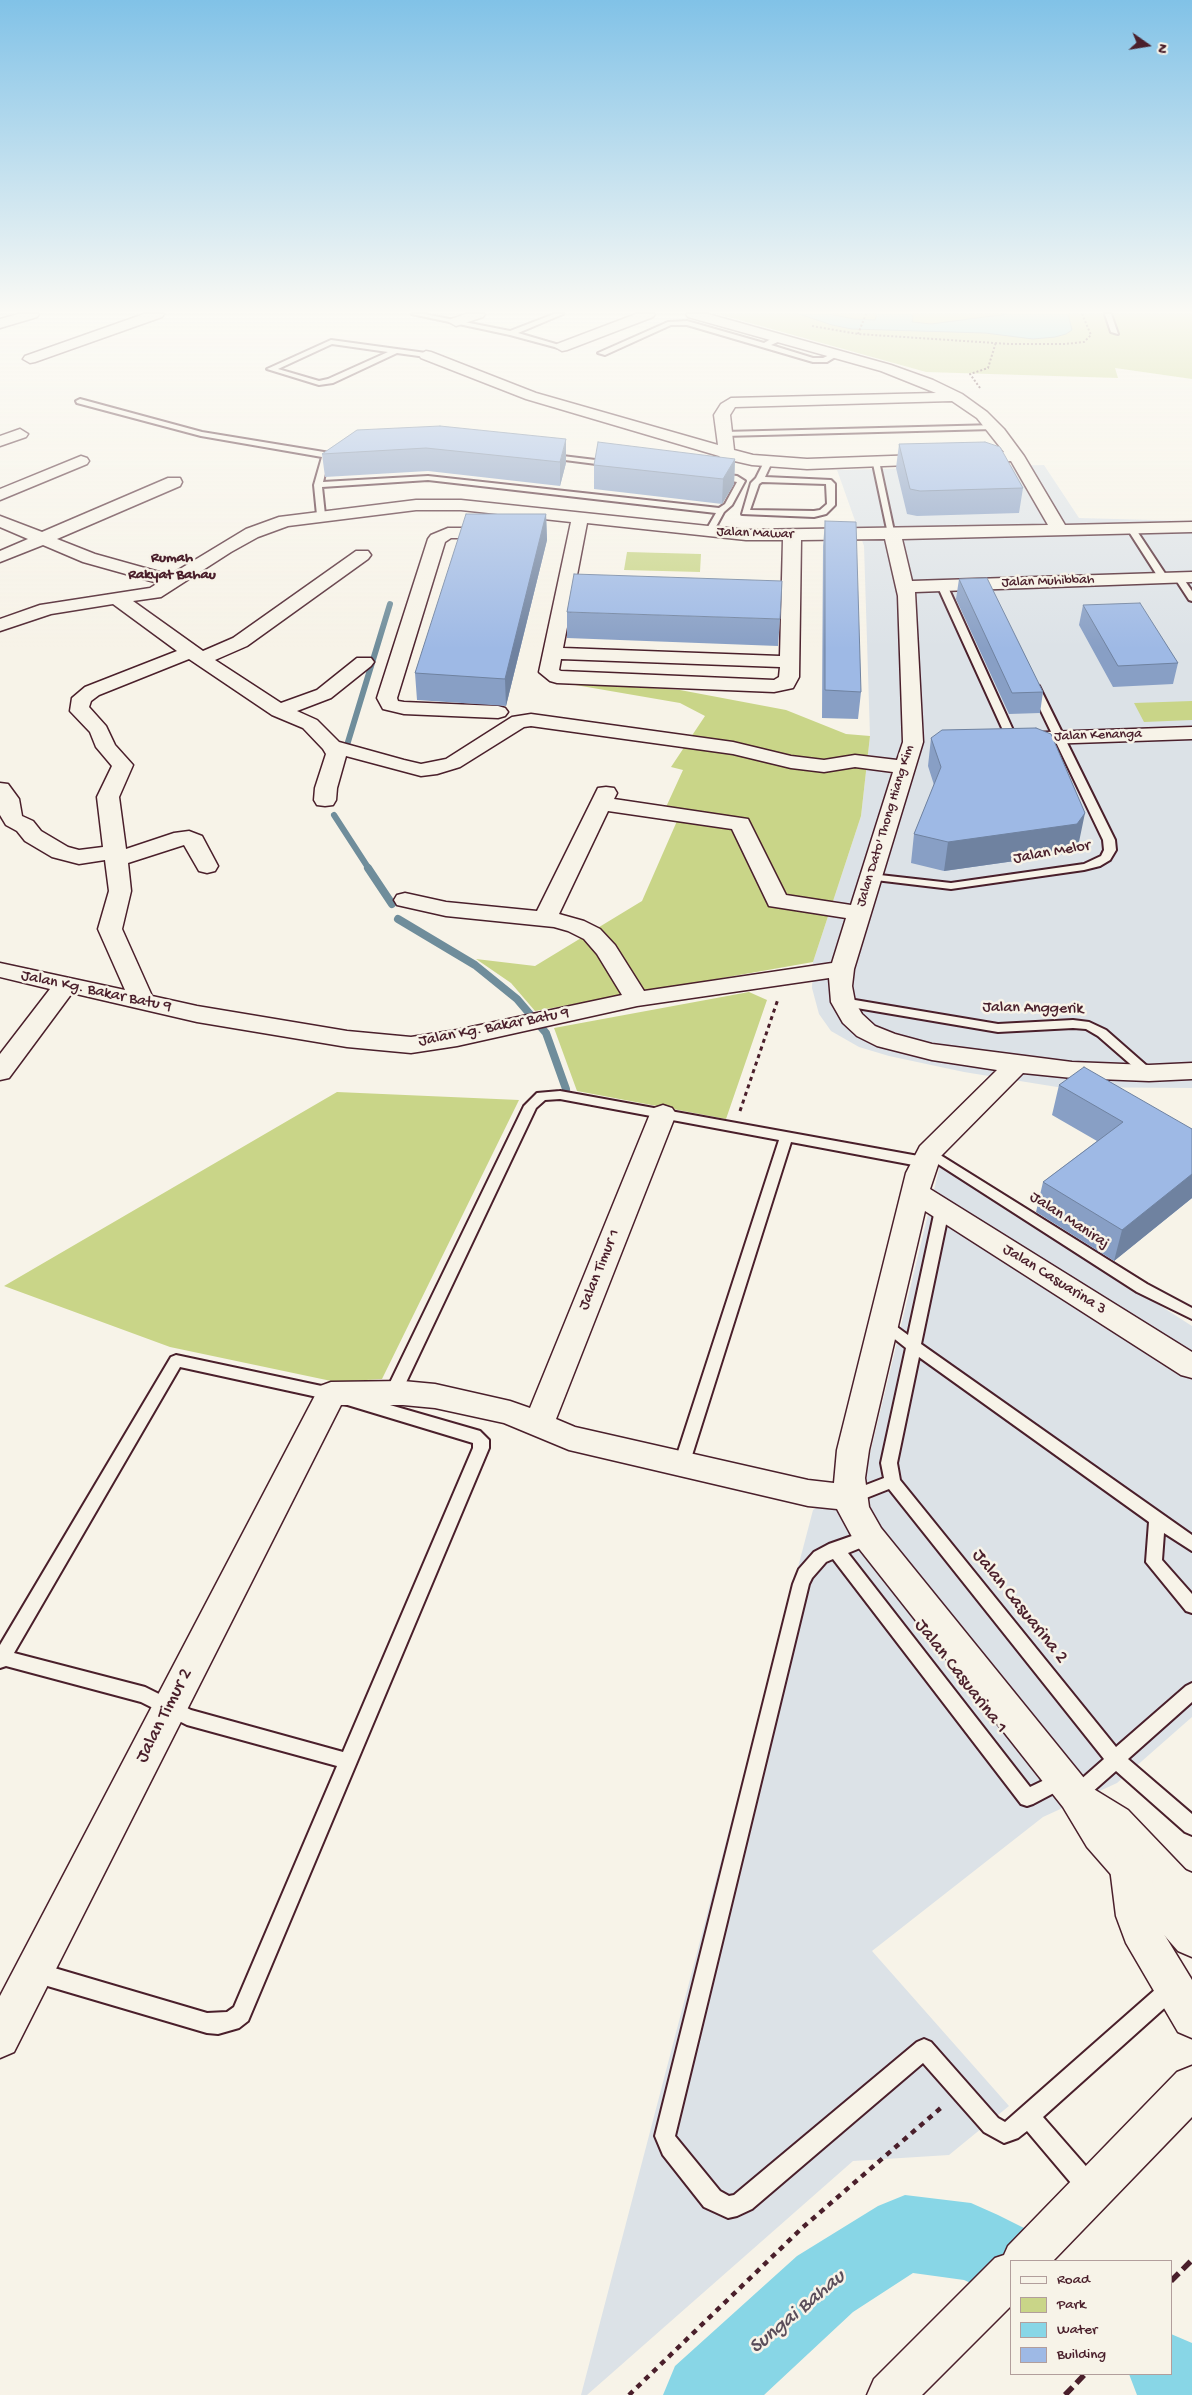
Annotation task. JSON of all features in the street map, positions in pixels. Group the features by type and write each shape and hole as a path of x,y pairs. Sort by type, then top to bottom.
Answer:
{"street":[{"path":"630,426 727,455 768,462 807,464 1016,456"},
{"path":"724,426 727,455"},
{"path":"993,427 1016,456 1059,529"},
{"path":"0,441 20,434"},
{"path":"0,495 80,461"},
{"path":"0,557 174,482"},
{"name":"Jalan Mawar","path":"0,626 48,609 117,598 148,596 252,533 285,521 320,515 431,504 461,504 578,526 792,535 1192,527"},
{"path":"0,521 89,558 174,582"},
{"path":"558,533 578,526"},
{"path":"578,526 549,672 557,677 780,686 788,681 789,662 783,590 792,535"},
{"path":"498,712 404,708 390,705 387,698 437,538 443,534 454,532 520,533"},
{"name":"Jalan Dato' Thong Hiang Kim","path":"842,1002 842,969 906,767 923,742 907,596 892,534"},
{"path":"142,1002 110,929 119,900 116,856 108,796 123,765 106,747 99,730 80,711 79,707 82,698 92,691 240,642 362,555"},
{"name":"Jalan Muhibbah","path":"904,587 942,585 987,588 1178,577"},
{"path":"567,584 586,584"},
{"path":"117,598 196,656 279,711 310,724 341,749 421,770 453,763 519,721 531,720 733,748 791,762 832,766 855,761 906,767"},
{"path":"279,711 324,694 364,662"},
{"name":"Jalan Kenanga","path":"1002,739 1192,733"},
{"path":"325,800 326,788 336,754 341,749"},
{"path":"0,788 8,799 11,815 14,820 25,826 33,836 60,852 79,857 116,856 188,838 194,840 207,866"},
{"path":"545,919 604,798 740,824 777,901 860,913"},
{"path":"406,900 446,908 545,919 576,926 592,934 607,950 637,999"},
{"name":"Jalan Kg. Bakar Batu 9","path":"0,970 197,1014 347,1039 428,1044 637,999 842,969"},
{"path":"0,1072 65,986"},
{"path":"842,1002 852,1018 866,1031 886,1040 932,1052 1016,1065 1072,1070 1149,1073 1192,1071"},
{"path":"1016,1065 926,1157 915,1192 853,1450 849,1478 853,1508 868,1537 1069,1787 1100,1835 1192,1938"},
{"name":"Jalan Timur 1","path":"538,1426 663,1114"},
{"name":"Jalan Casuarina 3","path":"915,1192 1192,1367"},
{"path":"330,1394 392,1393 436,1396 490,1407 569,1438 808,1493 851,1498"},
{"name":"Jalan Timur 2","path":"0,2038 330,1394"},
{"path":"1069,1787 1115,1822 1185,1893"},
{"path":"1129,1868 1135,1916 1140,1930 1192,2018"},
{"path":"1024,2260 1192,2087"},
{"path":"890,2395 1010,2275"}],"lane":[{"path":"171,426 201,434 327,455 318,485 320,515"},
{"path":"724,434 993,427"},
{"path":"535,455 562,460 620,464"},
{"path":"874,461 892,534"},
{"path":"321,471 335,462"},
{"path":"760,479 828,482 831,484 831,505 823,512 814,514 746,512 755,483 760,479 768,462"},
{"path":"706,474 734,477 741,481 728,506 721,511 710,532"},
{"path":"318,485 421,477 543,487 721,511"},
{"path":"1130,527 1178,577 1192,598"},
{"path":"942,585 1002,739"},
{"name":"Jalan Melor","path":"871,877 951,886 1096,864 1106,858 1110,850 1109,840 1030,678"},
{"name":"Jalan Anggerik","path":"842,1002 998,1028 1073,1024 1089,1026 1102,1033 1149,1073"},
{"path":"1072,1070 1098,1085"},
{"path":"392,1393 535,1100 542,1096 560,1095 786,1137 926,1157"},
{"path":"682,1464 786,1137"},
{"name":"Jalan Maniraj","path":"926,1157 1142,1288 1192,1314"},
{"path":"851,1498 892,1481 889,1463 942,1210"},
{"path":"884,1325 1192,1544"},
{"path":"34,1971 206,2023 218,2024 232,2021 241,2014 246,2001 348,1761 482,1444 481,1440 474,1435 330,1394 176,1361 1,1659 145,1695 188,1717 348,1761"},
{"name":"Jalan Casuarina 2","path":"892,1481 902,1496 1115,1759 1192,1826"},
{"path":"1157,1519 1154,1562 1192,1606"},
{"path":"868,1537 835,1549 820,1557 811,1565 801,1584 666,2128 667,2143 712,2199 728,2207 744,2201 924,2049 998,2130 1004,2133 1011,2132 1173,1986"},
{"name":"Jalan Casuarina 1","path":"835,1549 1028,1798 1069,1787"},
{"path":"1069,1787 1115,1759 1192,1691"},
{"path":"1029,2116 1084,2198"}],"path":[{"path":"734,1127 778,1005 780,978"},
{"path":"629,2395 802,2228 961,2091"}],"shaded area":[{"path":"1044,465 1079,518 1192,521 1192,1088 1057,1087 964,1072 889,1056 859,1047 831,1031 819,1014 812,988 813,962 861,816 870,736 864,546 837,470"},
{"path":"940,1165 1192,1326 1192,1717 1117,1783 1043,1817 872,1951 1009,2106 949,2155 853,2161 587,2395 581,2395 813,1510 865,1474"}],"green space":[{"path":"627,552 701,554 700,572 624,570"},
{"path":"558,682 680,690 786,710 846,734 870,736 861,816 813,962 535,1011 511,983 476,959 535,966 642,901 677,821 661,818 683,770 671,767 705,716 680,703"},
{"path":"1192,701 1192,720 1144,722 1134,703"},
{"path":"749,992 767,1000 726,1119 577,1091 554,1028"},
{"path":"337,1092 519,1100 382,1379 336,1382 170,1347 4,1286"}],"building":[{"path":"440,426 566,439 560,462 426,448 322,454 357,430"},
{"path":"598,442 735,459 723,479 594,465"},
{"path":"985,442 1000,447 1023,488 920,491 910,489 899,444"},
{"path":"466,514 546,514 505,679 415,673"},
{"path":"825,521 856,522 861,692 825,690"},
{"path":"574,574 782,581 780,619 567,612"},
{"path":"987,578 1043,692 1012,693 959,579"},
{"path":"1140,603 1178,663 1118,666 1083,605"},
{"path":"1036,728 1051,734 1085,813 1077,824 948,842 914,834 941,767 931,738 942,730"},
{"path":"1084,1067 1192,1129 1192,1174 1122,1230 1043,1182 1123,1122 1059,1085"}],"waterway":[{"path":"344,755 390,604"},
{"path":"334,815 369,869"},
{"path":"368,868 392,904"},
{"path":"398,919 475,965 517,999 546,1033 566,1089"},
{"name":"Sungai Bahau","path":"704,2395 825,2284 905,2233 971,2242 1010,2262"},
{"name":"Sungai Bahau","path":"1170,2375 1192,2395"}],"railway":[{"path":"1172,2280 1192,2260"},
{"path":"1065,2395 1084,2375"}],"district":[{"name":"Rumah Rakyat Bahau","path":"172,568"}]}
